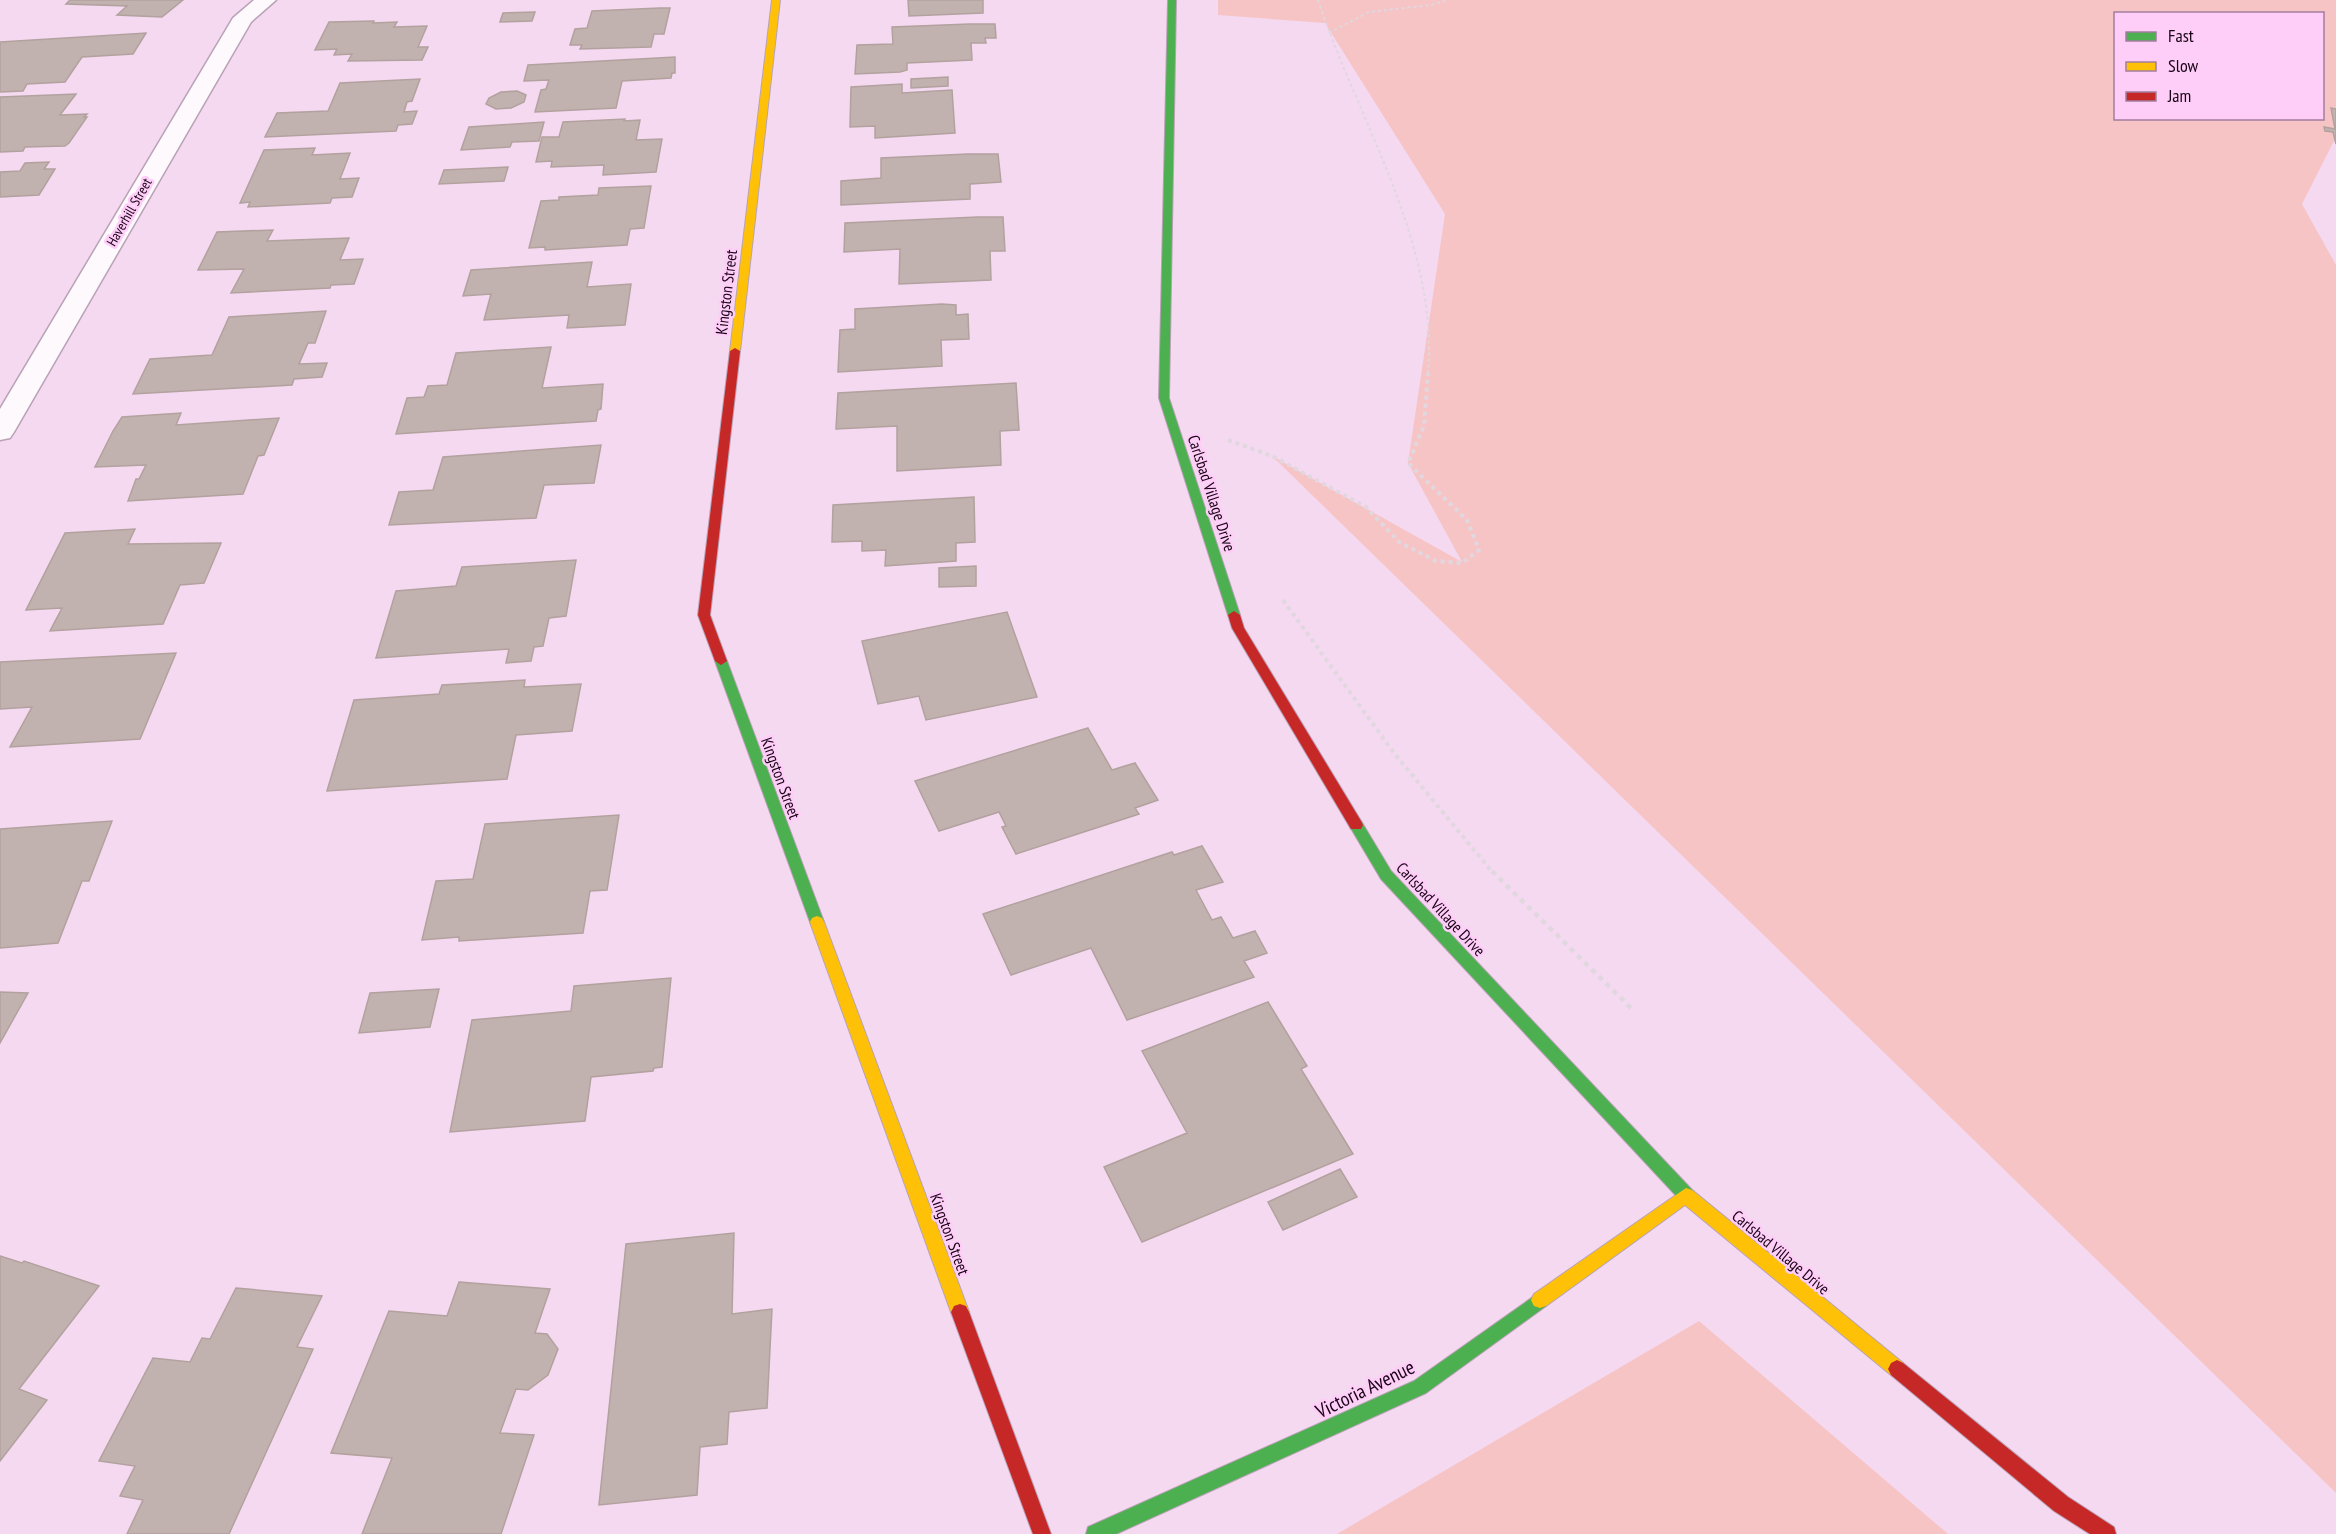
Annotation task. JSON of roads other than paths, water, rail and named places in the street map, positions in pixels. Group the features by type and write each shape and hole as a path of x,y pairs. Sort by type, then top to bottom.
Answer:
{"street":[{"name":"Haverhill Street","path":"0,432 243,18 266,0"},
{"name":"Kingston Street","path":"776,0 704,615 1042,1534"},
{"name":"Carlsbad Village Drive","path":"1172,0 1164,398 1238,628 1386,875 1686,1195 2061,1504 2107,1534"},
{"name":"Victoria Avenue","path":"1095,1534 1420,1387 1686,1195"}]}
